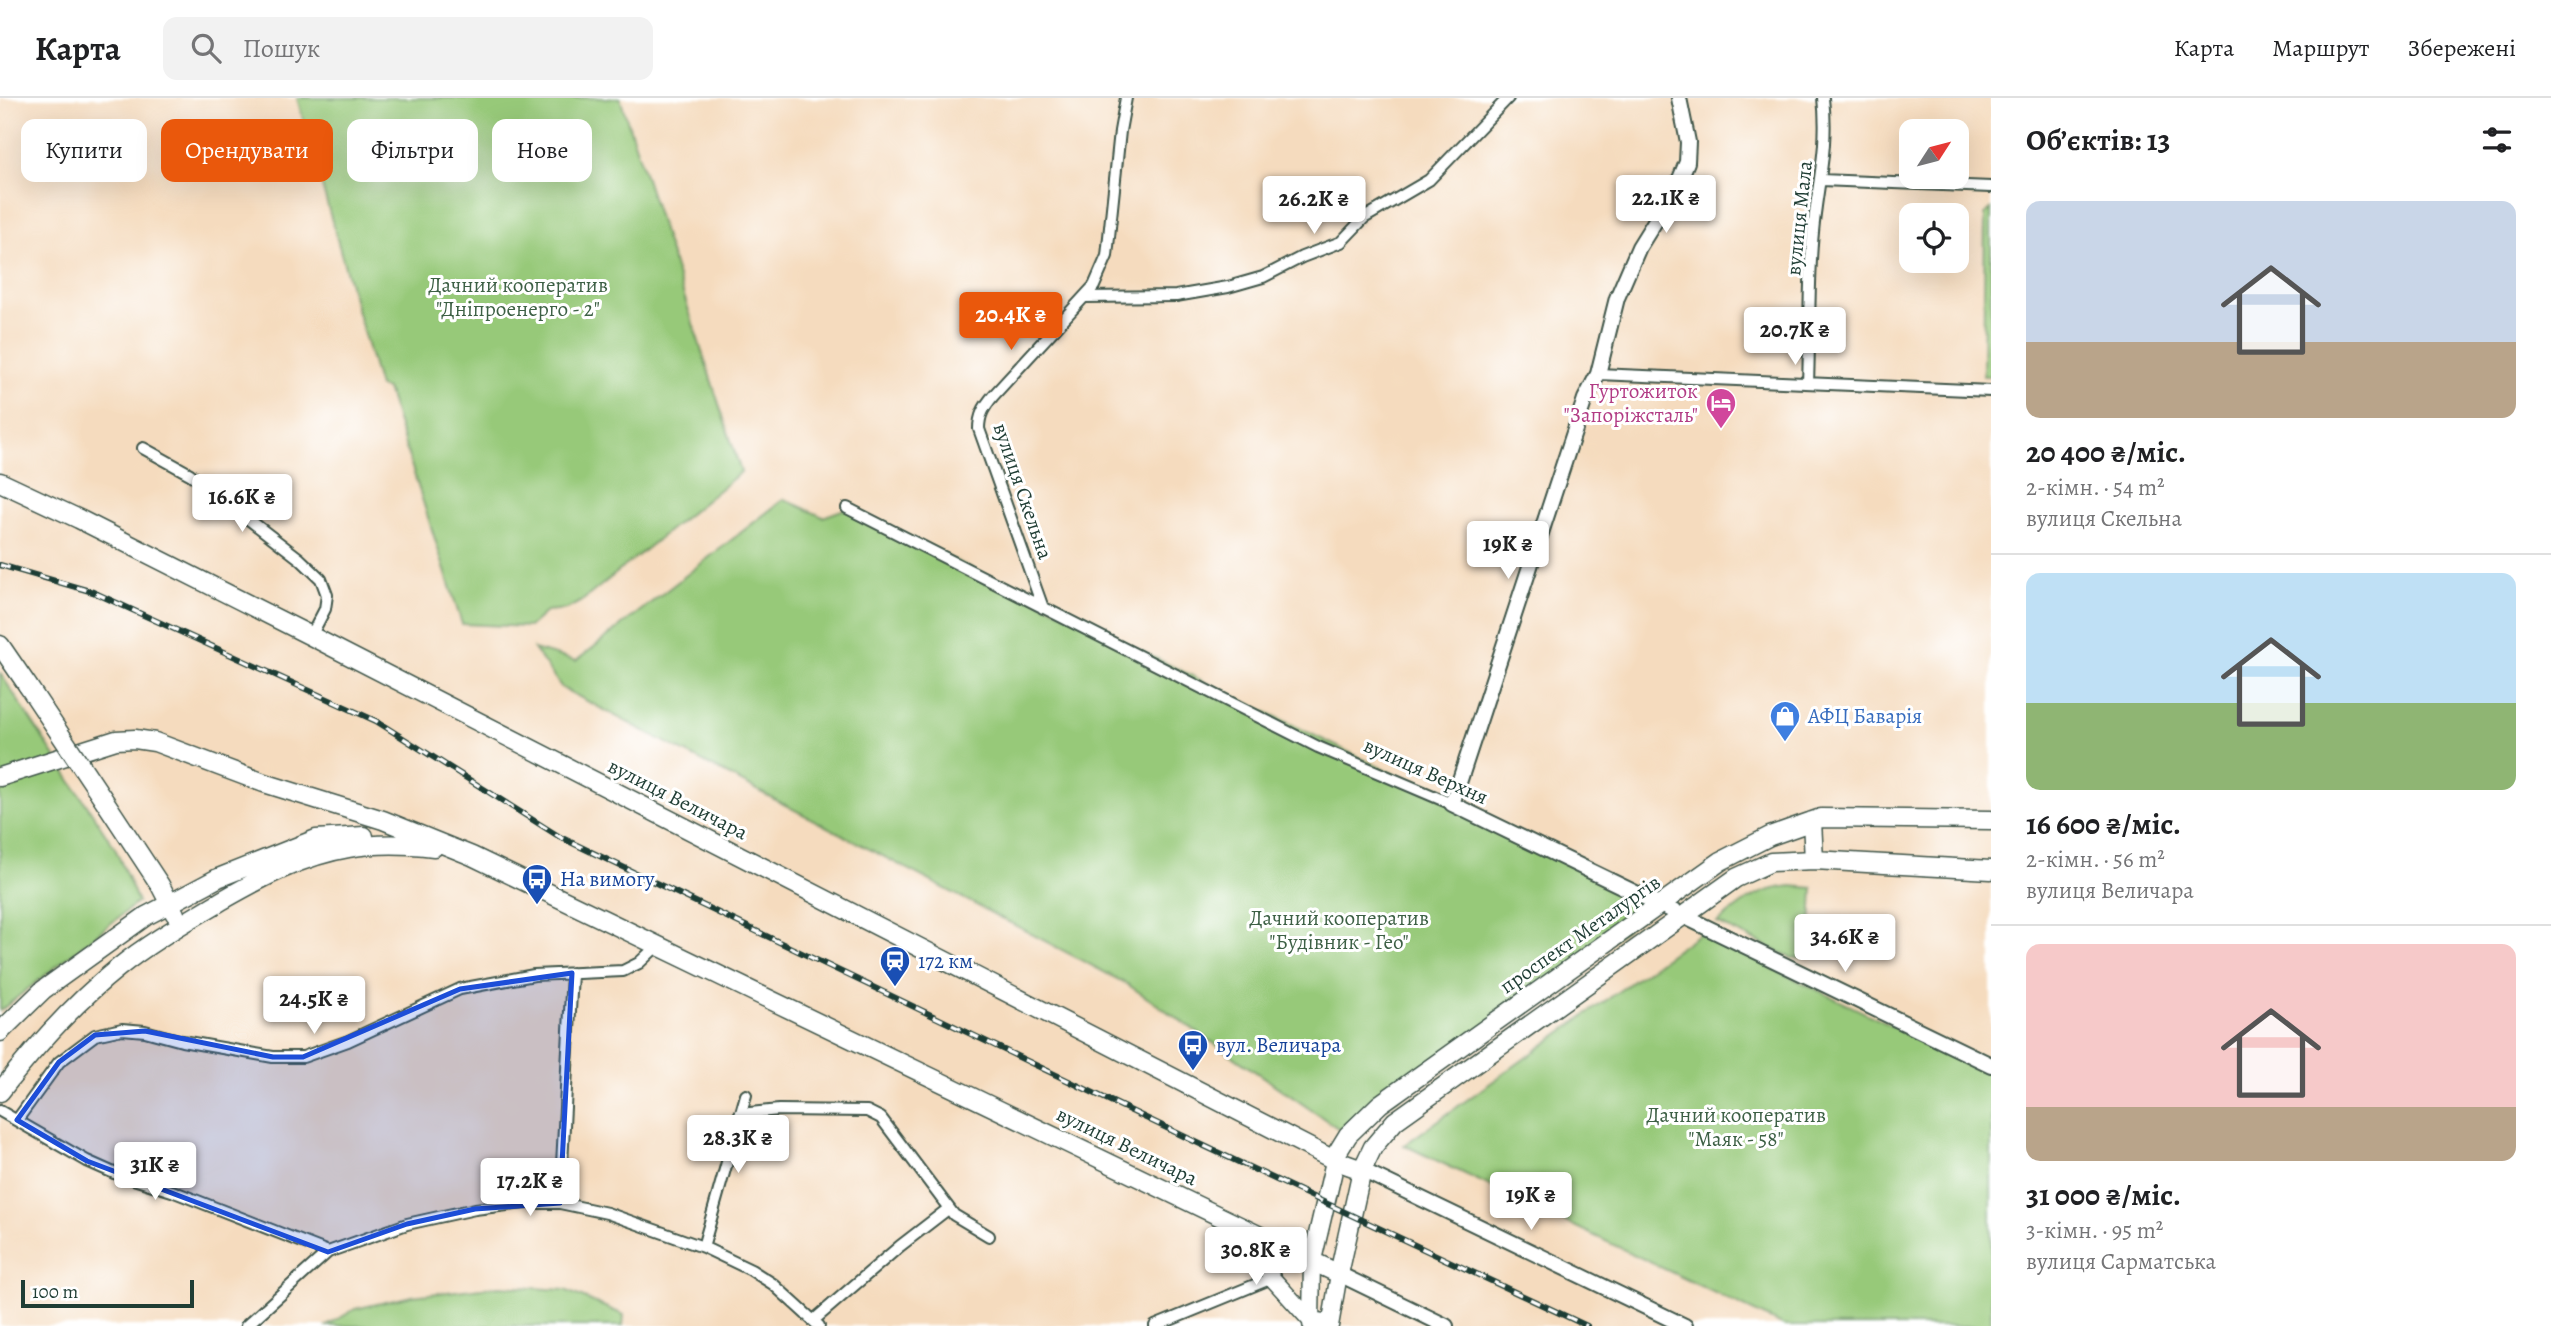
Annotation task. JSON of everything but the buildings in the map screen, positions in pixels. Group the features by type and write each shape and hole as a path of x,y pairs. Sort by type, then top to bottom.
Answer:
{"main road":[{"name":"вулиця Величара","path":"0,482 311,636 1334,1160 1362,1170"},
{"path":"0,645 171,903 177,918 176,927"},
{"path":"0,776 116,740 155,742 264,783 383,820 472,856"},
{"name":"проспект Металургів","path":"1312,1260 1334,1160 1348,1135 1380,1104 1721,861 1770,836 1821,818 1991,820"},
{"path":"1812,821 1814,860"},
{"path":"0,1032 43,990 146,916 218,878 316,839 375,835 472,856"},
{"path":"0,1092 22,1063 70,1011 117,969 176,927 260,878 304,860 350,848 379,845 422,846"},
{"name":"вулиця Величара","path":"472,856 1339,1274"},
{"path":"1241,1226 1272,1278 1311,1323 1330,1324 1362,1170 1373,1147 1395,1121 1736,878 1771,863 1814,860 1991,870"},
{"path":"1311,1323 1312,1260"}],"street":[{"name":"вулиця Скельна","path":"1043,608 979,429 979,421 985,405 1094,286 1107,256 1126,98"},
{"path":"1084,297 1176,296 1228,287 1263,277 1302,257 1341,242 1364,218 1429,180 1508,98"},
{"path":"1452,804 1585,399 1598,374 1617,298 1639,247 1677,186 1687,163 1688,142 1679,98"},
{"name":"вулиця Мала","path":"1808,383 1812,236 1825,132 1823,98"},
{"path":"1821,180 1991,187"},
{"path":"1598,374 1991,391"},
{"path":"143,448 190,474 300,559 321,579 327,595 326,609 311,636"},
{"name":"вулиця Верхня","path":"847,508 1318,747 1452,804 1991,1065"},
{"path":"17,1120 59,1062 95,1035 122,1029 145,1031 182,1041 273,1057 303,1057 348,1041 460,989 521,977 623,971 639,963 658,945"},
{"path":"560,1203 572,973"},
{"path":"703,1247 746,1095"},
{"path":"740,1114 779,1110 867,1111 881,1118 948,1209 967,1225 989,1236"},
{"path":"0,1111 87,1161 114,1173 172,1191 328,1252"},
{"path":"1362,1170 1685,1326"},
{"path":"246,1326 328,1252 407,1224 475,1209 524,1203 560,1203 607,1213 703,1247 773,1284 817,1323 900,1246 948,1209"},
{"path":"1339,1274 1446,1326"},
{"path":"1156,1326 1272,1278"}],"highlighted area":[{"path":"572,973 560,1203 475,1209 407,1224 328,1252 87,1161 17,1120 59,1062 95,1035 145,1031 273,1057 303,1057 460,989"}],"green space":[{"name":"Дачний кооператив \"Дніпроенерго - 2\"","path":"297,98 620,98 741,472 582,601 567,609 547,611 529,627 462,624 387,389 379,387 321,182 333,182 333,119 303,119"},
{"path":"1991,209 1991,376 1983,376 1985,214"},
{"name":"Дачний кооператив \"Будівник - Гео\"","path":"784,499 823,517 847,508 1661,904 1348,1135 1127,984 562,688 534,649 576,661"},
{"path":"0,673 115,848 138,902 0,1011"},
{"path":"1791,886 1813,888 1810,949 1803,957 1792,958 1717,923 1759,894"},
{"name":"Дачний кооператив \"Маяк - 58\"","path":"1700,933 1991,1074 1991,1326 1784,1326 1404,1145"},
{"path":"499,1286 565,1290 624,1315 623,1326 327,1326 355,1309 412,1296"}],"railway":[{"path":"0,565 93,592 376,721 560,837 1587,1326"}],"place":[{"name":"Гуртожиток \"Запоріжсталь\"","path":"1721,430"},
{"name":"АФЦ Баварiя","path":"1785,743"},
{"name":"На вимогу","path":"537,906"},
{"name":"172 км","path":"895,988"},
{"name":"вул. Величара","path":"1193,1072"}]}
